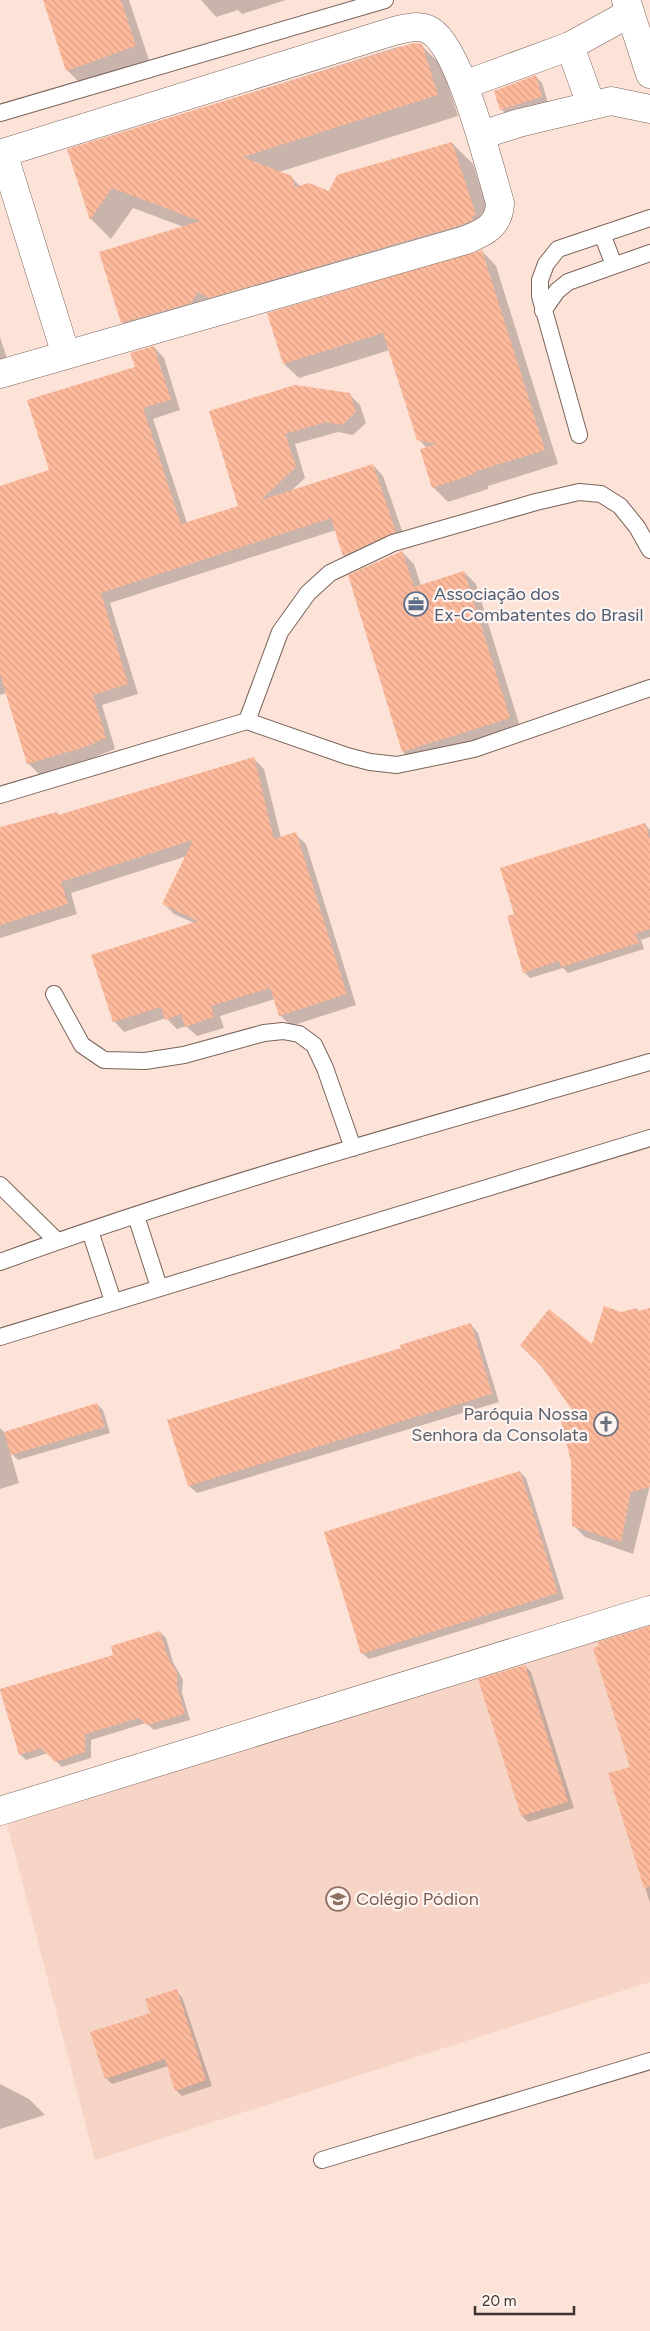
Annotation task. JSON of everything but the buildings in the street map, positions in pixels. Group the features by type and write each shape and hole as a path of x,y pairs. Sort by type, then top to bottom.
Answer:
{"street":[{"path":"464,85 570,46 628,6 648,63"},
{"path":"0,374 457,242 482,233 499,215 500,203 481,135 464,85 441,39 430,30 408,28 2,154 66,354"},
{"path":"570,46 590,105"},
{"path":"481,135 611,101 650,110"},
{"path":"0,1811 650,1610"}],"lane":[{"path":"0,113 385,0"},
{"path":"579,435 544,311 540,280 546,264 558,249 650,218"},
{"path":"602,234 614,266"},
{"path":"544,311 557,291 568,282 650,253"},
{"path":"246,721 280,632 308,593 330,573 393,543 536,502 579,492 601,494 620,506 637,527 650,550"},
{"path":"0,795 246,721 347,756 370,762 397,765 474,749 650,688"},
{"path":"54,994 82,1045 104,1060 146,1061 184,1055 264,1033 282,1031 300,1034 314,1045 325,1068 354,1148"},
{"path":"0,1262 136,1216 354,1148 650,1062"},
{"path":"0,1337 650,1138"},
{"path":"0,1185 57,1242"},
{"path":"136,1216 159,1287"},
{"path":"90,1231 113,1301"},
{"path":"322,2160 650,2061"}],"shaded area":[{"name":"Colégio Pódion","path":"650,1615 650,1982 95,2160 5,1816"}],"place":[{"name":"Associação dos Ex-Combatentes do Brasil","path":"416,604"},
{"name":"Paróquia Nossa Senhora da Consolata","path":"606,1424"},
{"name":"Colégio Pódion","path":"338,1899"}]}
